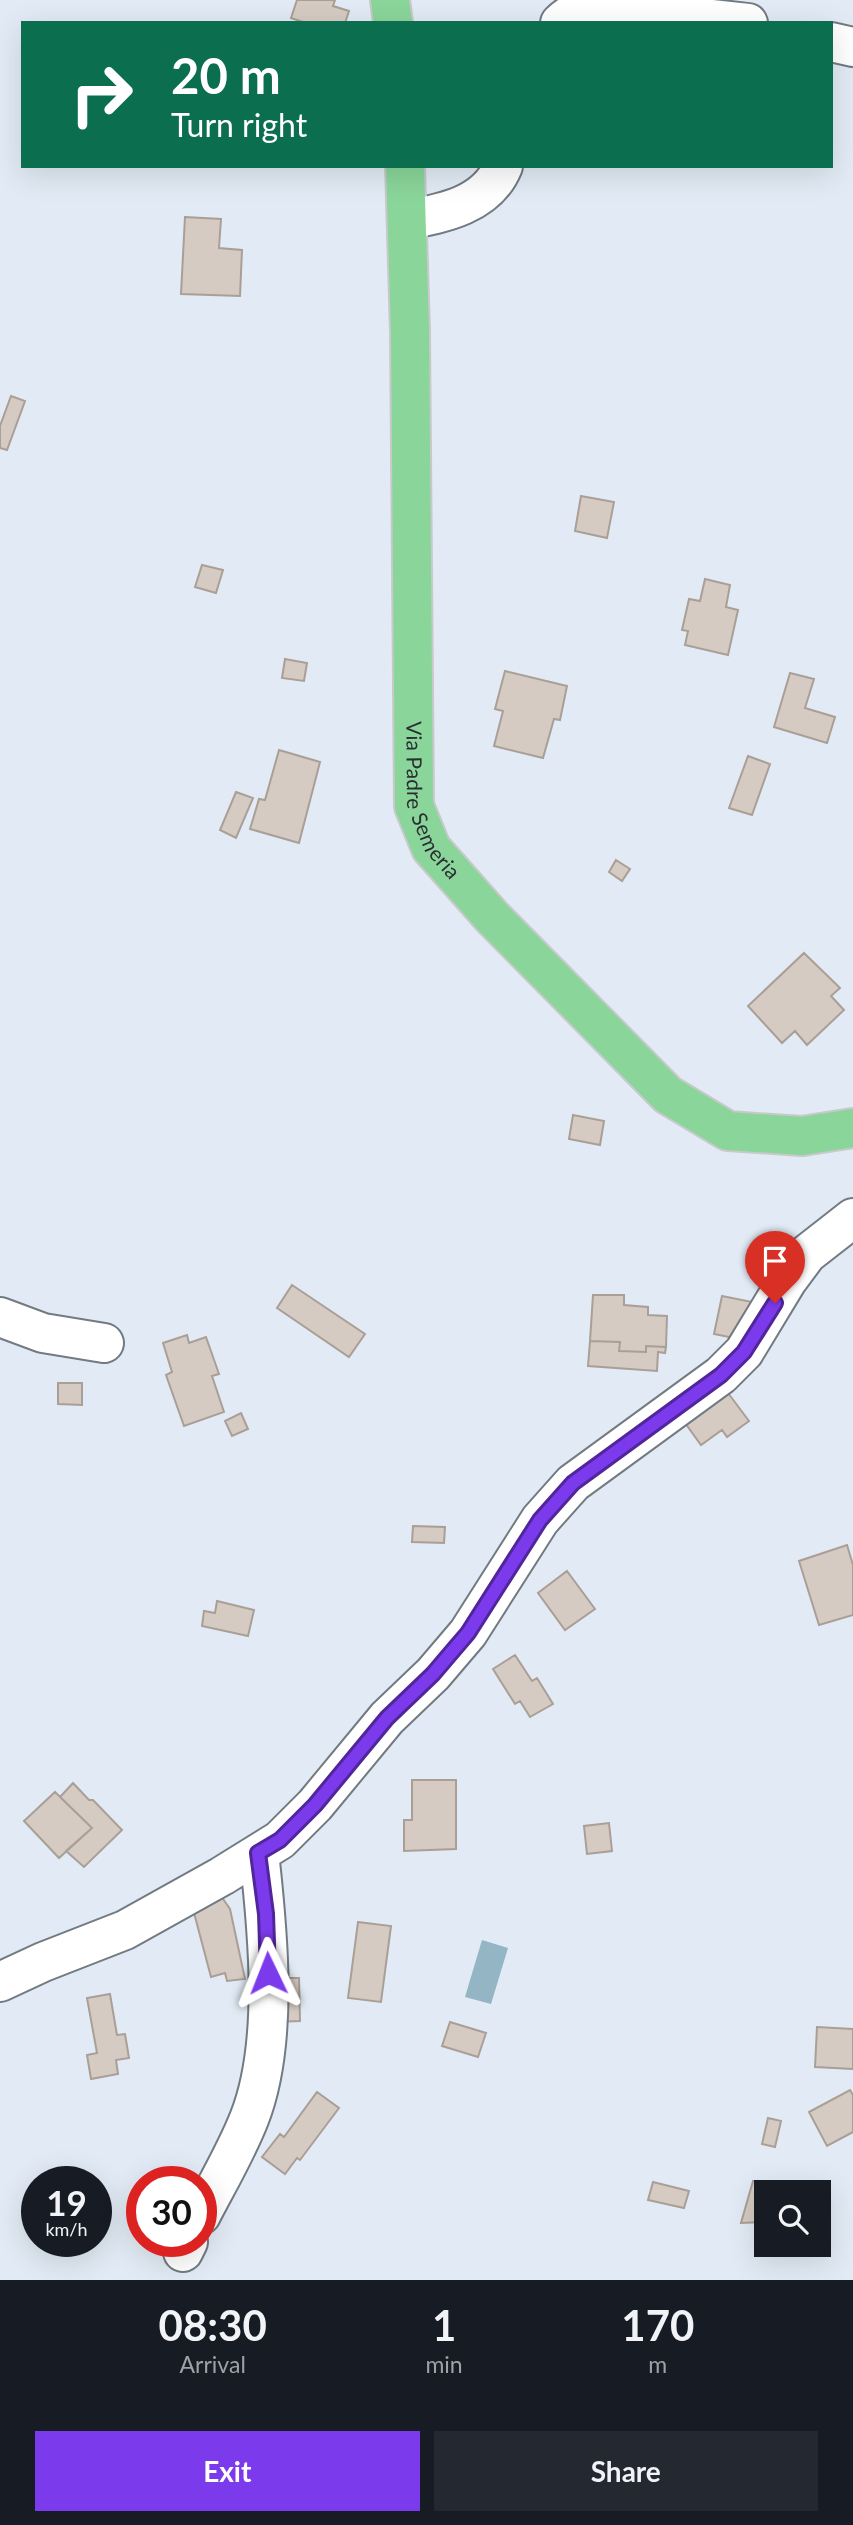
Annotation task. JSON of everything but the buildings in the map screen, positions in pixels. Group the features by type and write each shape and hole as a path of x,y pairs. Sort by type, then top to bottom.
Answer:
{"main road":[{"path":"390,0 393,21"},
{"name":"Via Padre Semeria","path":"405,168 414,806 431,848 492,917 668,1095 728,1131 802,1136 853,1128"}],"street":[{"path":"562,21 569,14 582,9 604,7 730,21"},
{"path":"833,42 853,47"},
{"path":"407,220 448,212 479,197 500,175 502,168"},
{"path":"0,1982 125,1930 200,1889 280,1840 315,1805 387,1718 433,1674 468,1633 540,1520 573,1483 721,1375 744,1352 787,1281 807,1254 853,1218"},
{"path":"0,1317 43,1333 104,1343"},
{"path":"217,2183 250,2118 266,2054 266,1914 258,1853"}],"water":[{"path":"482,1940 508,1948 491,2004 465,1997"}],"route":[{"path":"268,1973 266,1914 258,1853 280,1840 315,1805 387,1718 433,1674 468,1633 540,1520 573,1483 721,1375 744,1352 775,1303"}]}
